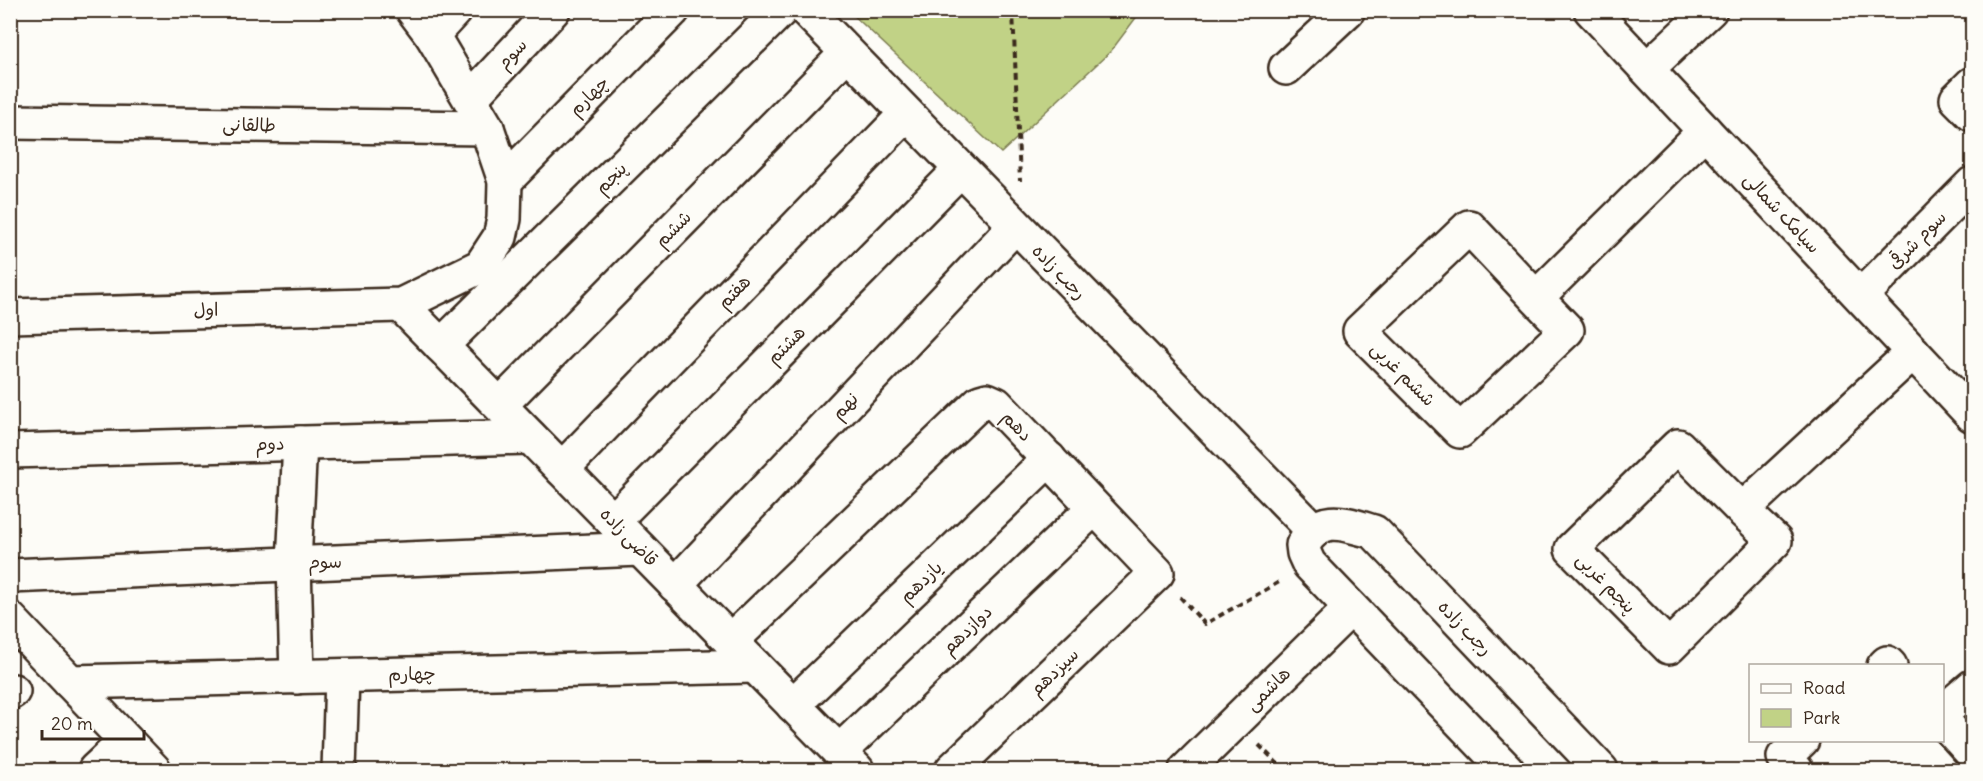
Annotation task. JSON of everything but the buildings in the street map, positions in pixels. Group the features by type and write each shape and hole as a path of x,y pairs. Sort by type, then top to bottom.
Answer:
{"street":[{"path":"401,305 481,266 500,237 504,219 504,181 487,128 471,98 423,23 455,10"},
{"name":"سوم","path":"471,98 554,10"},
{"name":"چهارم","path":"504,181 673,10"},
{"name":"پنجم","path":"441,346 780,10"},
{"name":"رجب زاده","path":"806,10 1314,531 1332,522 1374,532 1601,771"},
{"path":"1286,68 1348,10"},
{"name":"سیامک شمالی","path":"1591,10 1972,415"},
{"path":"1647,69 1710,10"},
{"name":"ششم","path":"500,405 847,53"},
{"path":"1972,84 1957,99 1972,114"},
{"name":"هفتم","path":"562,469 906,114"},
{"name":"طالقانی","path":"10,122 487,128"},
{"path":"1536,298 1705,131"},
{"name":"هشتم","path":"613,521 960,170"},
{"name":"سوم شرقی","path":"1861,296 1972,184"},
{"name":"نهم","path":"675,585 1015,226"},
{"name":"ششم غربی","path":"1469,227 1536,298 1567,330 1460,431 1360,331 1469,227"},
{"name":"قاضی زاده","path":"401,305 848,761"},
{"name":"اول","path":"10,316 401,305"},
{"path":"1742,510 1913,352"},
{"name":"دهم","path":"731,641 980,402 987,400 996,404 1156,573"},
{"name":"دوم","path":"10,451 530,436"},
{"path":"297,677 294,563 300,443"},
{"name":"پنجم غربی","path":"1678,446 1742,510 1775,541 1669,647 1572,549 1678,446"},
{"name":"یازدهم","path":"793,705 1049,459"},
{"name":"دوازدهم","path":"848,761 1094,508"},
{"path":"1314,531 1303,545 1309,564 1507,770"},
{"name":"سوم","path":"10,576 640,549"},
{"name":"سیزدهم","path":"952,771 1156,573"},
{"name":"هاشمی","path":"1186,771 1351,608"},
{"path":"10,619 154,771"},
{"name":"چهارم","path":"70,682 755,666"},
{"path":"339,771 342,676"},
{"path":"1944,711 1972,687"},
{"path":"1944,722 1972,753"},
{"path":"95,771 126,741"},
{"path":"1796,771 1784,758 1801,742"}],"path":[{"path":"924,10 936,15 964,15 975,10"},
{"path":"985,196 1020,184 1013,10"},
{"path":"1156,573 1205,624 1309,564"}],"green space":[{"path":"849,11 1141,11 1111,51 1001,153"}]}
